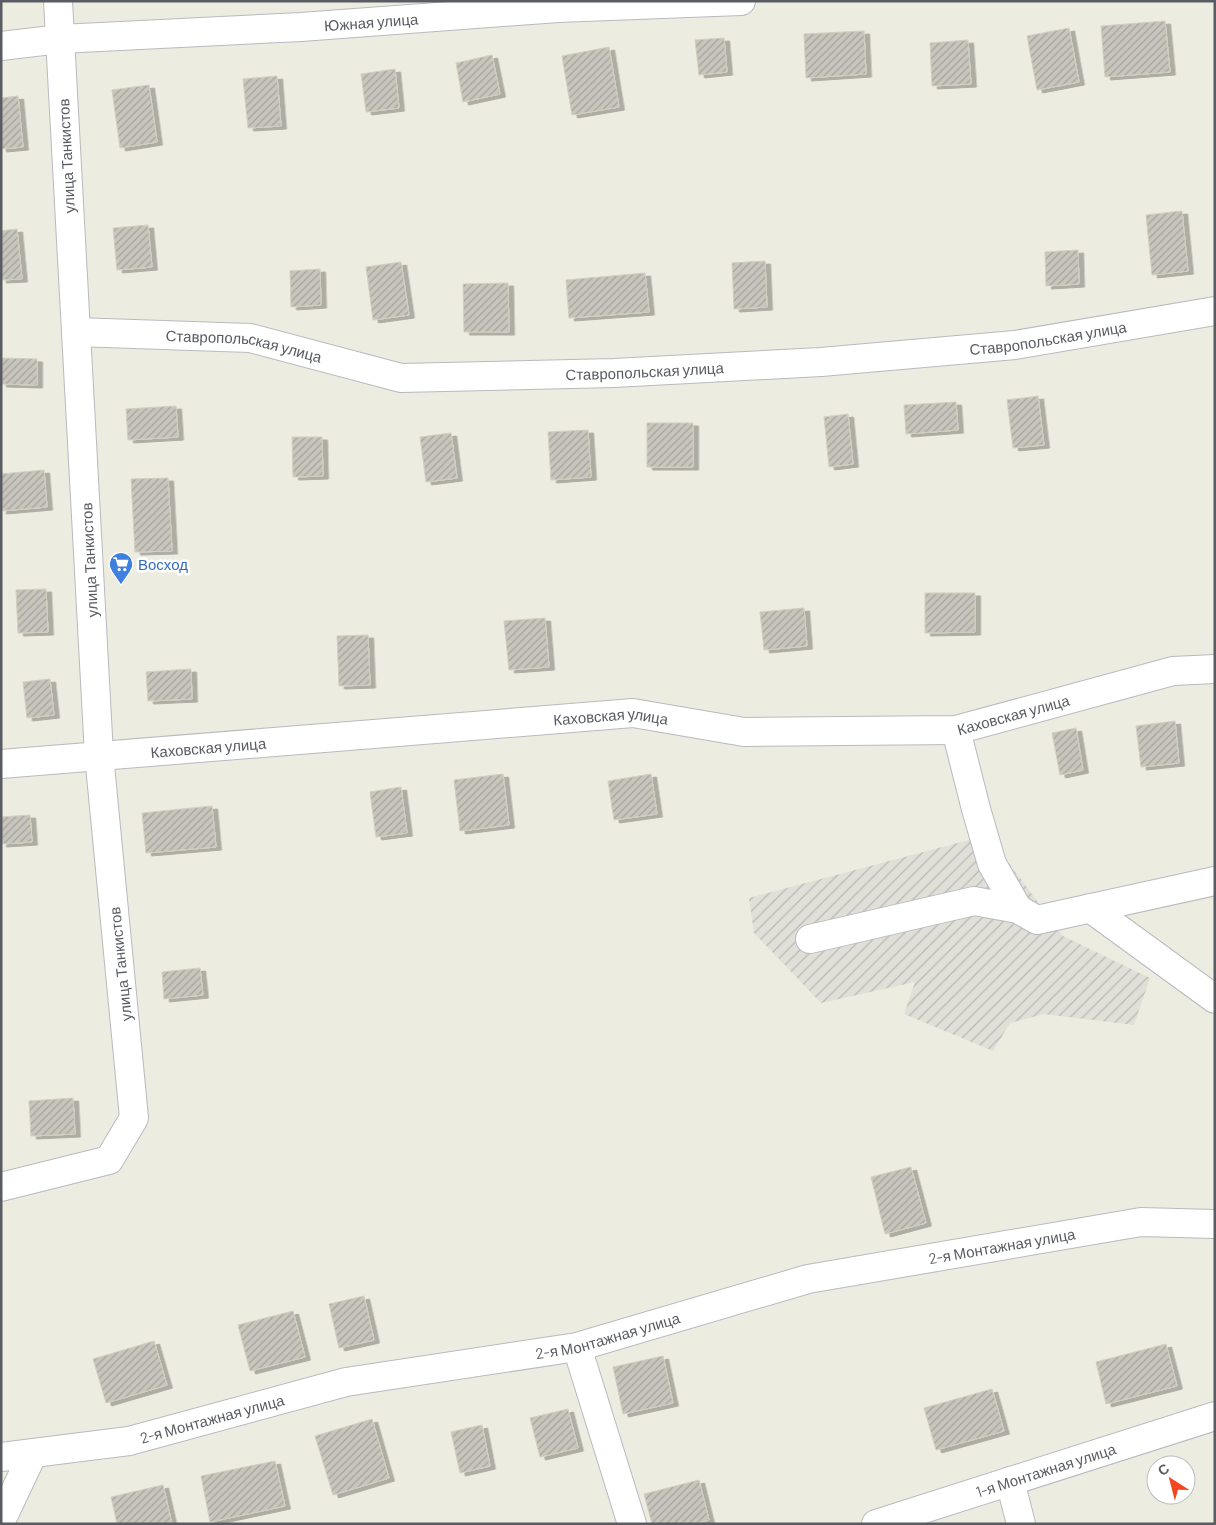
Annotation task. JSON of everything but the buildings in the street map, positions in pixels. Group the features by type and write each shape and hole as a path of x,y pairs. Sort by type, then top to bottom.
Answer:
{"street":[{"name":"улица Танкистов","path":"1,1187 109,1160 134,1118 100,755 58,1"},
{"name":"Южная улица","path":"1,46 60,39 301,27 558,8 741,1"},
{"name":"Ставропольская улица","path":"76,332 250,338 401,378 614,373 820,362 1015,345 1215,311"},
{"name":"Каховская улица","path":"1,764 633,713 744,732 956,730 1173,671 1215,668"},
{"path":"956,730 992,864 1018,909"},
{"path":"810,939 974,901 1018,909 1037,920 1215,881"},
{"path":"1090,908 1215,998"},
{"name":"2-я Монтажная улица","path":"1,1457 129,1441 346,1382 577,1347 808,1279 1141,1222 1215,1224"},
{"path":"577,1347 632,1524"},
{"name":"1-я Монтажная улица","path":"876,1524 1215,1416"},
{"path":"1,1521 33,1453"},
{"path":"1010,1481 1021,1524"}],"shaded area":[{"path":"988,835 1063,936 1150,978 1134,1025 1044,1014 1010,1023 993,1051 904,1014 915,982 821,1003 754,933 749,898"}],"place":[{"name":"Восход","path":"121,585"}]}
